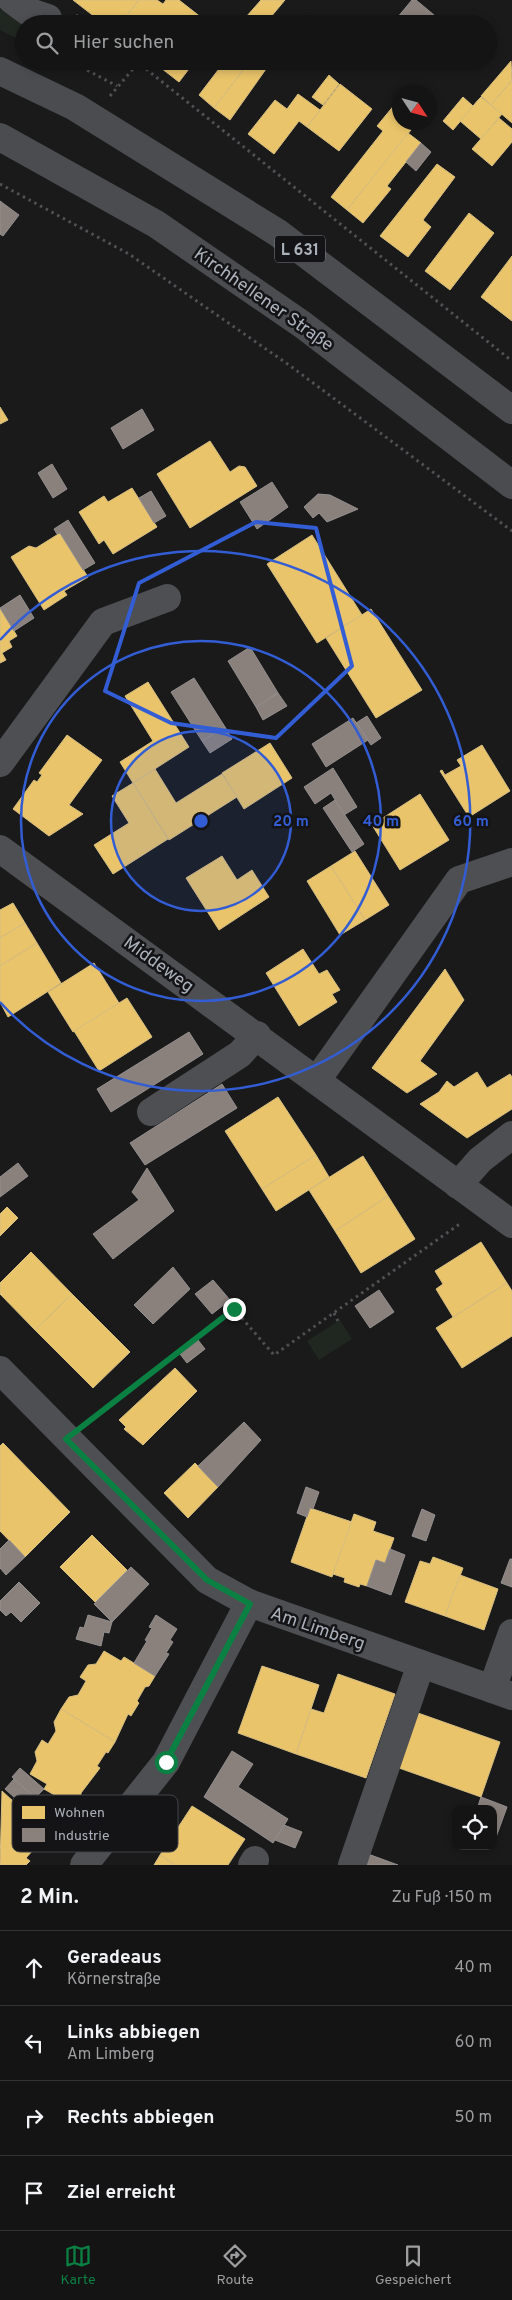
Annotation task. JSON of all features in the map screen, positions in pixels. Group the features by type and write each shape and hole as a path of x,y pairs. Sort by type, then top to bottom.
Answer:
{"main road":[{"name":"L 631","path":"0,70 75,106 278,232 512,410"},
{"name":"Kirchhellener Straße","path":"0,137 156,224 303,325 512,485"}],"street":[{"path":"12,0 27,12 38,15"},
{"path":"0,763 103,622 167,598"},
{"name":"Middeweg","path":"0,849 512,1224"},
{"path":"317,1080 459,880 512,862"},
{"path":"150,1112 240,1054 257,1036"},
{"path":"458,1185 480,1160 512,1135"},
{"name":"Am Limberg","path":"0,1370 207,1580 250,1604 502,1692"},
{"path":"140,1795 166,1762 250,1604"},
{"path":"502,1692 512,1633"},
{"path":"352,1865 420,1664"},
{"path":"84,1865 94,1852"}],"path":[{"path":"87,70 117,86"},
{"path":"93,118 130,70"},
{"path":"147,70 512,361"},
{"path":"0,184 129,254 297,370 512,532"},
{"path":"66,1439 234,1309 274,1355 486,1205"},
{"path":"334,1313 338,1321"}],"highlighted area":[{"path":"256,522 316,528 352,666 276,738 171,723 105,691 139,583"}],"shaded area":[{"path":"0,2 15,16 15,38 0,30"},
{"path":"340,1320 352,1339 319,1360 307,1341"}],"building: Wohnen":[{"path":"73,0 139,0 127,15 92,15"},
{"path":"139,0 157,0 163,4 166,0 179,0 198,15 127,15"},
{"path":"261,0 285,0 272,15 248,15"},
{"path":"511,61 512,80 491,105 481,96"},
{"path":"164,70 188,70 179,82"},
{"path":"218,70 243,70 214,108 199,95"},
{"path":"243,70 265,70 230,120 214,108"},
{"path":"329,75 339,84 323,105 312,97"},
{"path":"512,80 512,123 491,105"},
{"path":"340,84 372,109 339,151 307,127"},
{"path":"298,94 320,110 307,127 299,121 274,154 248,134 275,100 287,109"},
{"path":"463,97 473,106 481,97 453,130 443,121"},
{"path":"481,97 502,114 481,139 460,121"},
{"path":"392,108 392,130 411,130 347,210 331,197 383,131 377,126"},
{"path":"499,118 512,129 512,142 492,166 472,149"},
{"path":"408,133 421,143 387,186 391,189 363,223 347,210"},
{"path":"437,164 455,177 423,220 431,227 408,257 380,236"},
{"path":"469,213 494,233 450,290 425,271"},
{"path":"512,256 512,321 481,297"},
{"path":"0,407 8,420 0,424"},
{"path":"210,441 230,472 239,466 245,467 257,486 190,528 157,474"},
{"path":"132,488 157,527 113,554 104,540 99,544 79,512 104,496 108,502"},
{"path":"60,533 88,577 64,591 67,595 44,610 11,557 29,546 36,548"},
{"path":"312,535 362,615 317,643 267,564"},
{"path":"0,608 17,636 9,641 12,647 2,653 6,660 0,663"},
{"path":"371,609 422,690 376,718 326,638"},
{"path":"148,682 189,747 133,783 120,762 153,741 125,696"},
{"path":"67,735 102,760 69,805 83,814 49,836 13,809 34,780 37,782 42,775 39,773"},
{"path":"270,743 292,778 244,809 222,773"},
{"path":"482,745 510,791 469,817 440,771 442,770 445,775 461,766 457,760"},
{"path":"155,769 176,803 222,774 237,797 169,840 133,783"},
{"path":"133,783 168,839 113,874 94,845 129,823 112,796"},
{"path":"420,794 449,840 400,870 372,825"},
{"path":"355,851 389,905 365,920 331,866"},
{"path":"222,856 237,880 252,870 269,897 219,930 186,878"},
{"path":"331,866 365,920 340,935 307,881"},
{"path":"13,903 25,923 0,938 0,910"},
{"path":"25,923 37,943 0,966 0,938"},
{"path":"37,943 61,983 8,1017 0,1002 0,966"},
{"path":"303,949 319,974 327,970 340,990 332,994 337,1002 299,1026 266,973"},
{"path":"94,963 119,1003 73,1032 48,992"},
{"path":"445,969 464,1000 420,1061 437,1074 407,1093 372,1068"},
{"path":"127,998 152,1037 99,1071 74,1031"},
{"path":"477,1072 487,1088 510,1074 512,1077 512,1109 467,1138 420,1104 439,1092 447,1081 454,1087"},
{"path":"278,1097 316,1155 262,1189 225,1131"},
{"path":"316,1155 329,1177 276,1211 262,1189"},
{"path":"363,1156 388,1196 335,1231 309,1190"},
{"path":"388,1196 415,1239 361,1273 335,1231"},
{"path":"7,1207 18,1218 0,1236 0,1214"},
{"path":"481,1242 507,1283 453,1317 436,1289 443,1284 435,1271"},
{"path":"31,1252 72,1294 35,1330 0,1294 0,1283"},
{"path":"507,1283 512,1291 512,1336 462,1368 436,1328"},
{"path":"72,1294 130,1352 93,1388 35,1330"},
{"path":"175,1368 197,1391 143,1445 124,1429 126,1427 119,1420"},
{"path":"3,1443 70,1512 25,1557 0,1531 0,1446"},
{"path":"195,1463 218,1487 188,1518 164,1493"},
{"path":"310,1508 352,1522 332,1577 291,1562"},
{"path":"354,1514 376,1522 373,1531 394,1538 385,1563 376,1560 367,1586 360,1584 359,1587 344,1582 345,1578 333,1574"},
{"path":"92,1535 127,1570 95,1602 60,1567"},
{"path":"433,1557 463,1568 445,1616 405,1602 420,1561 430,1564"},
{"path":"460,1575 498,1589 484,1630 445,1616"},
{"path":"104,1651 121,1661 124,1657 155,1676 149,1686 145,1687 137,1701 139,1703 131,1716 128,1714 115,1742 61,1709 69,1697 78,1695 86,1681 80,1677 88,1665 96,1664"},
{"path":"262,1666 319,1685 296,1754 238,1733"},
{"path":"338,1674 395,1694 366,1778 296,1754 311,1709 324,1713"},
{"path":"61,1709 115,1742 97,1766 100,1768 81,1795 54,1795 44,1789 47,1784 30,1774 37,1761 35,1752 42,1740 48,1744 56,1731 54,1722"},
{"path":"418,1713 500,1742 481,1797 399,1768"},
{"path":"2,1791 12,1800 12,1852 31,1852 26,1858 30,1861 26,1865 0,1865"},
{"path":"192,1806 245,1839 228,1865 175,1865 160,1855 162,1852 178,1852 178,1827"},
{"path":"160,1855 175,1865 154,1865"}],"building: Industrie":[{"path":"412,0 416,0 434,15 400,15"},
{"path":"421,143 431,152 416,171 406,162"},
{"path":"0,201 19,215 3,236 0,234"},
{"path":"142,409 154,430 123,449 111,428"},
{"path":"52,464 67,489 53,498 38,473"},
{"path":"272,482 288,507 257,529 240,502"},
{"path":"151,491 166,516 154,523 139,498"},
{"path":"318,494 330,495 358,509 327,522 319,513 313,518 304,507"},
{"path":"68,520 95,563 83,570 60,533 57,534 54,529"},
{"path":"20,595 34,618 14,631 0,608"},
{"path":"250,647 278,693 256,707 228,661"},
{"path":"194,678 225,727 202,741 171,692"},
{"path":"278,693 287,706 263,720 256,707"},
{"path":"367,716 381,738 371,745 356,723"},
{"path":"353,718 368,740 326,767 312,744"},
{"path":"225,727 232,739 210,753 202,741"},
{"path":"333,768 357,807 344,815 331,793 315,804 304,787"},
{"path":"335,800 364,844 352,852 323,808"},
{"path":"189,1032 203,1054 111,1112 97,1089"},
{"path":"222,1084 237,1108 145,1165 130,1143"},
{"path":"18,1163 28,1176 0,1197 0,1177"},
{"path":"147,1168 174,1211 113,1259 93,1234 139,1200 132,1192"},
{"path":"173,1267 190,1289 153,1324 134,1305"},
{"path":"213,1280 230,1300 212,1314 195,1294"},
{"path":"379,1290 394,1312 370,1328 355,1306"},
{"path":"198,1340 205,1349 187,1363 180,1354"},
{"path":"244,1422 261,1440 218,1487 198,1466"},
{"path":"306,1487 319,1492 313,1509 310,1508 307,1517 297,1513"},
{"path":"422,1509 435,1515 426,1541 412,1536"},
{"path":"9,1540 25,1557 6,1575 0,1568 0,1549"},
{"path":"390,1549 405,1555 391,1595 367,1586 376,1560 385,1563"},
{"path":"510,1559 512,1559 512,1587 501,1583"},
{"path":"131,1567 149,1584 112,1622 94,1604"},
{"path":"19,1582 40,1603 21,1622 11,1612 6,1616 0,1610 0,1601"},
{"path":"88,1615 112,1622 109,1633 104,1632 101,1646 76,1639 80,1627 84,1628"},
{"path":"156,1615 177,1629 170,1640 173,1642 166,1653 169,1654 155,1676 134,1663 147,1641 145,1640 152,1628 149,1627"},
{"path":"232,1751 253,1764 238,1787 288,1819 273,1843 204,1797"},
{"path":"20,1768 44,1789 38,1795 32,1795 12,1777"},
{"path":"14,1779 32,1795 12,1795 5,1789"},
{"path":"481,1797 507,1807 497,1834 497,1805 478,1805"},
{"path":"284,1825 302,1832 295,1848 275,1840"},
{"path":"368,1854 398,1865 364,1865"}],"route":[{"path":"166,1762 250,1604 207,1580 66,1439 234,1309"}]}
